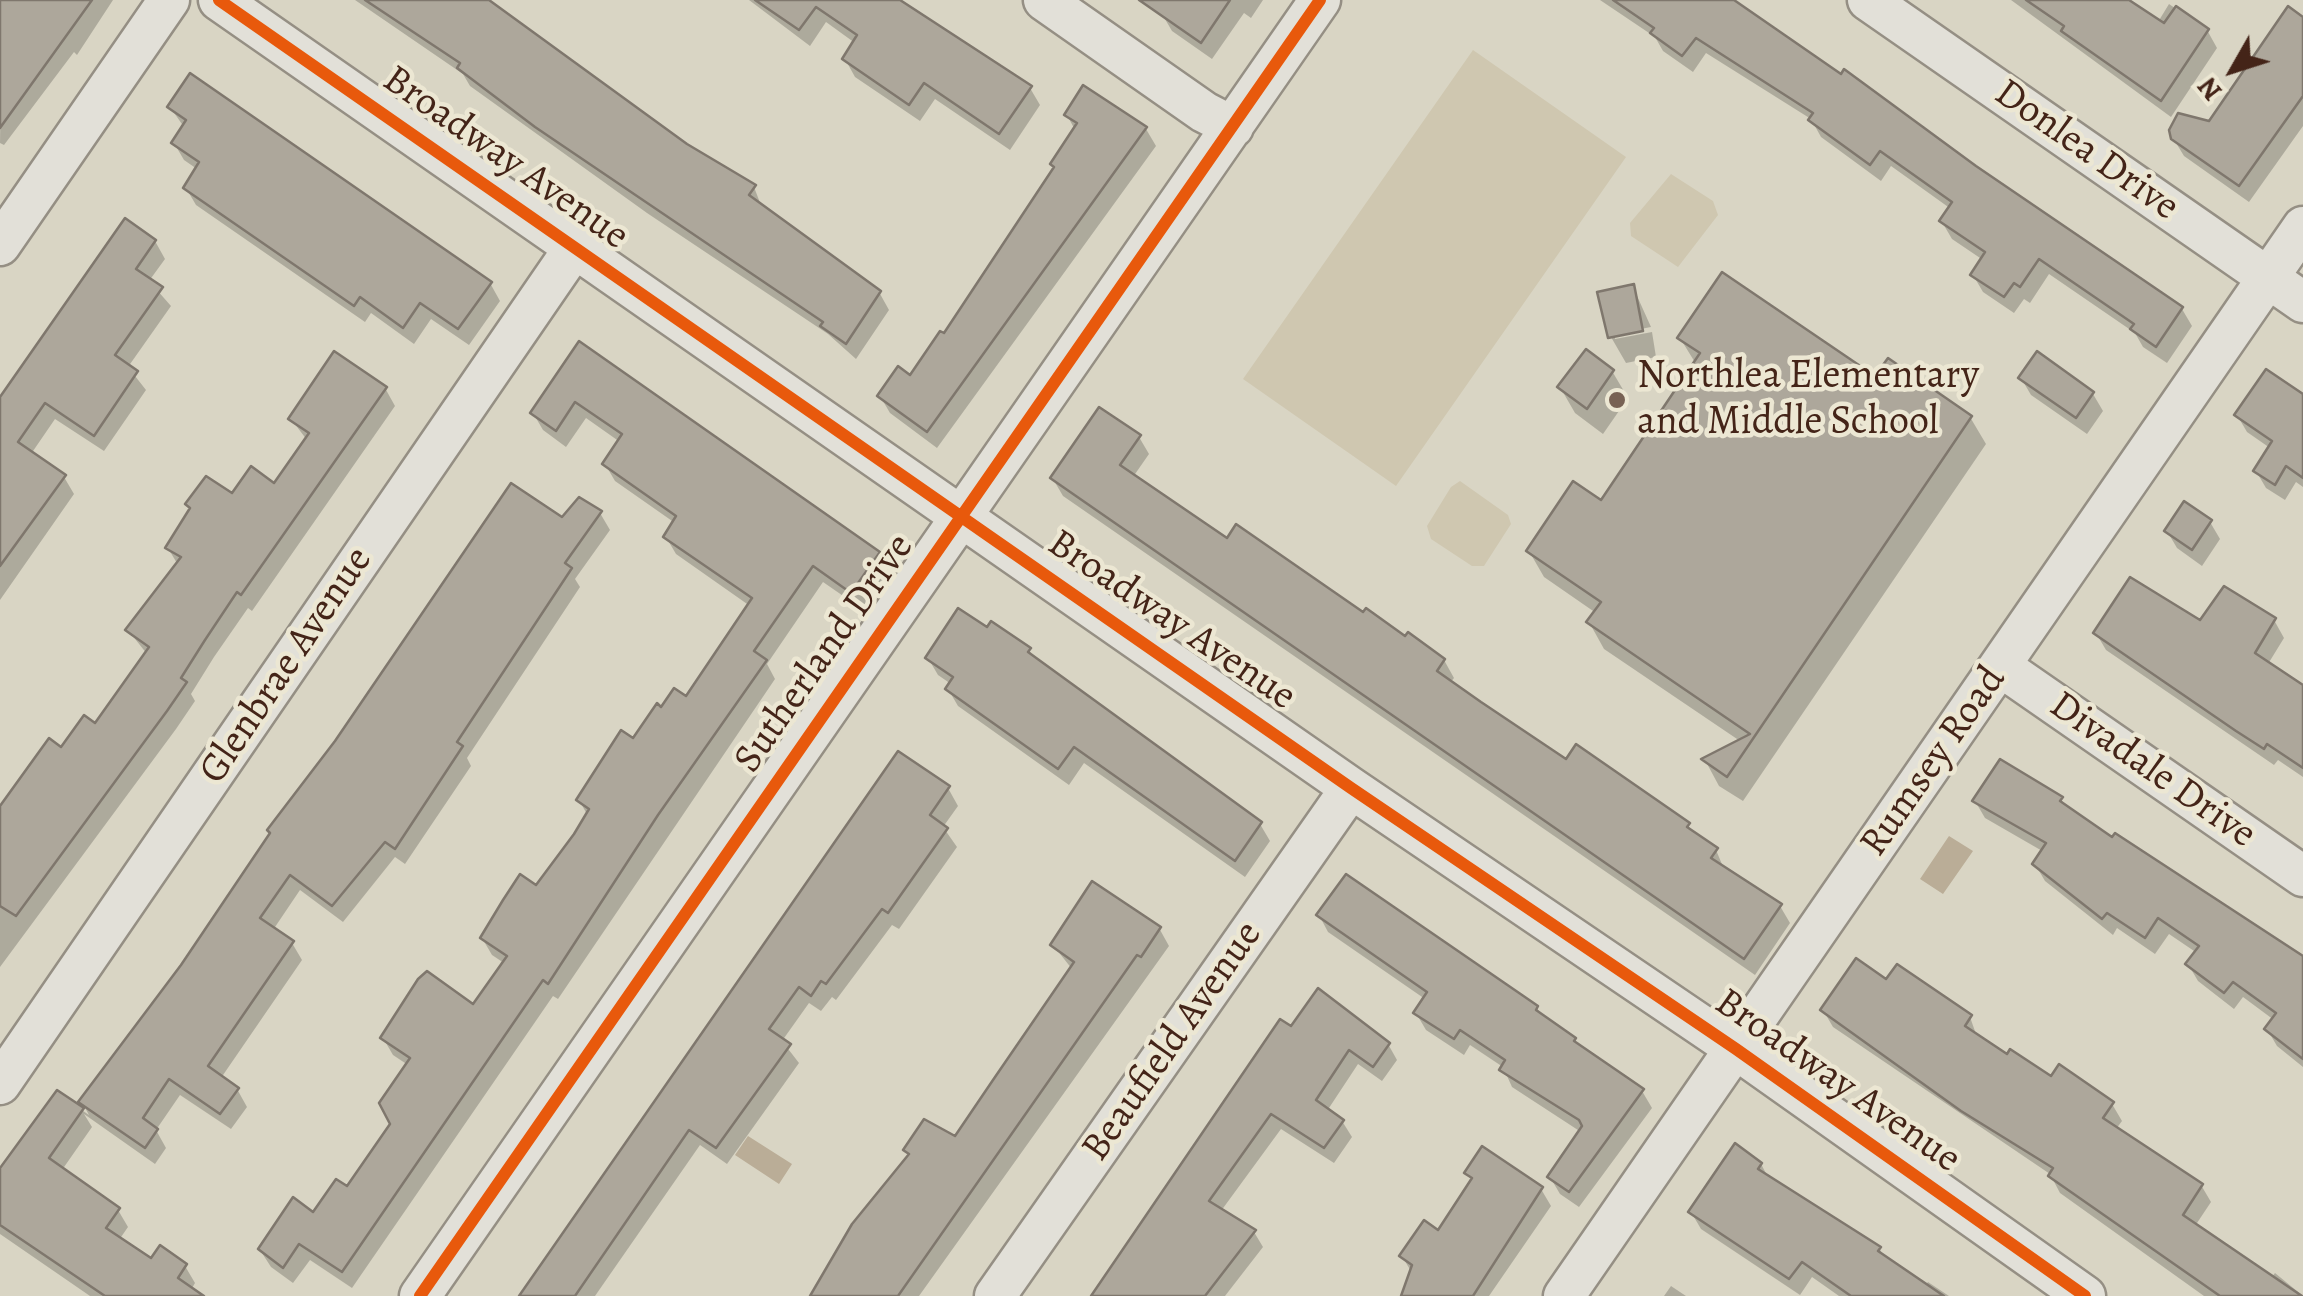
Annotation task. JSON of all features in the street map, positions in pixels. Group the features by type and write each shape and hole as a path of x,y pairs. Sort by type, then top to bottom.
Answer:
{"street":[{"path":"0,245 169,0"},
{"name":"Broadway Avenue","path":"219,0 1351,788 1736,1049 2084,1296"},
{"path":"1044,0 1204,112 1233,128"},
{"name":"Sutherland Drive","path":"420,1296 1320,0"},
{"name":"Donlea Drive","path":"1868,0 2303,302"},
{"name":"Rumsey Road","path":"1564,1296 2303,226"},
{"name":"Glenbrae Avenue","path":"0,1084 575,247"},
{"name":"Divadale Drive","path":"2000,666 2303,876"},
{"name":"Beaufield Avenue","path":"995,1296 1351,788"}],"shaded area":[{"path":"1473,50 1626,157 1396,486 1243,379"},
{"path":"1671,174 1713,201 1718,215 1678,267 1631,236 1630,223"},
{"path":"1460,481 1508,515 1511,524 1484,566 1472,566 1431,539 1427,526 1451,487"},
{"path":"1949,836 1973,851 1943,894 1920,879"},
{"path":"748,1136 792,1164 779,1184 735,1155"}],"building":[{"path":"0,0 92,0 0,128"},
{"path":"365,0 489,0 687,144 756,185 749,195 881,291 846,344 820,326 823,322 535,127 457,68 460,63"},
{"path":"755,0 900,0 1032,86 999,134 924,83 909,105 842,59 857,35 816,7 799,30"},
{"path":"1139,0 1230,0 1201,43"},
{"path":"1613,0 1734,0 1841,74 1844,69 1976,166 2183,307 2156,347 2130,329 2134,324 2039,259 2020,287 2014,283 2004,297 1970,275 1985,252 1939,221 1952,202 1880,151 1870,165 1808,120 1813,113 1696,38 1682,56 1650,33 1654,28"},
{"path":"2026,0 2129,0 2164,23 2176,6 2209,29 2161,101 2061,31 2064,26"},
{"path":"2288,6 2303,17 2303,96 2239,186 2171,139 2169,130 2178,113 2209,121"},
{"path":"190,73 492,282 458,329 420,303 403,328 360,297 354,306 183,188 199,162 171,143 186,120 167,107"},
{"path":"1083,85 1147,127 927,432 877,396 898,366 910,375 940,331 944,333 1054,167 1050,164 1077,123 1064,115"},
{"path":"125,218 156,240 136,269 163,287 115,355 138,371 94,436 45,403 18,442 66,475 0,566 0,397"},
{"path":"1722,272 1875,376 1888,358 1972,416 1727,777 1701,759 1750,734 1586,622 1601,602 1526,551 1573,481 1601,500 1700,353 1677,338"},
{"path":"1634,284 1643,331 1608,338 1597,292"},
{"path":"579,341 880,552 851,593 813,566 754,651 767,660 658,815 548,984 543,980 342,1272 299,1244 283,1268 258,1249 293,1197 313,1212 336,1179 347,1186 390,1124 379,1103 410,1058 380,1038 418,979 427,971 473,1004 507,956 480,938 520,874 536,885 589,809 576,800 621,730 633,738 657,703 661,707 674,688 686,696 752,598 663,537 676,516 602,464 622,434 575,402 556,431 530,413"},
{"path":"1586,349 1614,370 1587,409 1557,387"},
{"path":"334,351 387,387 241,595 237,592 181,678 187,682 167,711 16,916 0,906 0,806 49,738 61,747 84,715 95,723 149,647 125,630 181,557 165,548 190,508 185,504 206,476 232,493 251,466 274,483 309,433 288,419"},
{"path":"2037,351 2094,392 2076,418 2018,378"},
{"path":"2266,369 2303,394 2303,478 2286,466 2275,485 2253,471 2272,441 2234,415"},
{"path":"1099,407 1141,435 1120,465 1227,538 1236,524 1363,612 1366,608 1405,636 1408,632 1445,659 1437,671 1481,702 1566,759 1576,744 1690,823 1687,827 1718,848 1711,858 1782,904 1744,959 1050,478"},
{"path":"511,483 562,517 579,497 602,511 565,563 572,568 457,742 463,746 395,849 385,842 332,906 290,875 260,918 294,941 208,1066 239,1088 220,1114 169,1079 143,1118 158,1129 145,1148 78,1102 181,965 270,833 267,830 335,741"},
{"path":"2184,501 2212,520 2192,550 2164,531"},
{"path":"2130,577 2200,620 2224,586 2276,618 2255,653 2303,685 2303,768 2267,744 2264,749 2236,731 2093,633"},
{"path":"958,608 987,627 991,621 1031,648 1028,652 1262,822 1235,861 1074,747 1058,769 945,689 953,677 925,658"},
{"path":"898,751 950,786 930,815 948,828 888,913 882,909 826,984 821,981 811,996 799,987 769,1029 791,1044 716,1148 689,1130 575,1296 519,1296"},
{"path":"2000,759 2063,797 2060,801 2112,837 2115,833 2303,956 2303,1059 2264,1029 2276,1013 2233,982 2224,993 2185,964 2199,946 2158,918 2145,938 2107,913 2102,919 2032,864 2046,843 1972,801"},
{"path":"1346,874 1538,1006 1536,1010 1576,1038 1574,1041 1644,1089 1569,1192 1547,1177 1582,1126 1579,1120 1499,1070 1505,1060 1460,1030 1454,1039 1413,1013 1427,992 1316,915"},
{"path":"1092,881 1161,927 1141,957 1137,955 898,1296 810,1296 852,1224 909,1154 903,1150 924,1119 955,1136 1074,962 1050,945"},
{"path":"1856,958 1886,979 1897,964 1972,1015 1965,1026 2007,1054 2010,1049 2051,1076 2059,1064 2114,1102 2103,1118 2203,1184 2183,1215 2302,1296 2220,1296 2048,1176 2053,1168 1961,1111 1820,1010"},
{"path":"1318,988 1390,1043 1373,1067 1349,1050 1316,1100 1344,1120 1324,1148 1271,1114 1209,1201 1256,1230 1205,1296 1091,1296 1280,1019 1291,1026"},
{"path":"57,1090 84,1108 49,1158 120,1208 106,1228 151,1258 160,1245 187,1264 178,1278 204,1296 105,1296 0,1225 0,1168"},
{"path":"1735,1143 1762,1163 1758,1169 1881,1247 1878,1251 1944,1296 1851,1296 1802,1262 1789,1279 1688,1212"},
{"path":"1482,1146 1543,1187 1473,1296 1401,1296 1412,1265 1399,1256 1424,1220 1438,1230 1472,1178 1464,1173"}],"cycle path":[{"path":"219,0 1351,788 1736,1049 2085,1296"},
{"path":"420,1296 1320,0"}],"place":[{"name":"Northlea Elementary and Middle School","path":"1617,400"}]}
